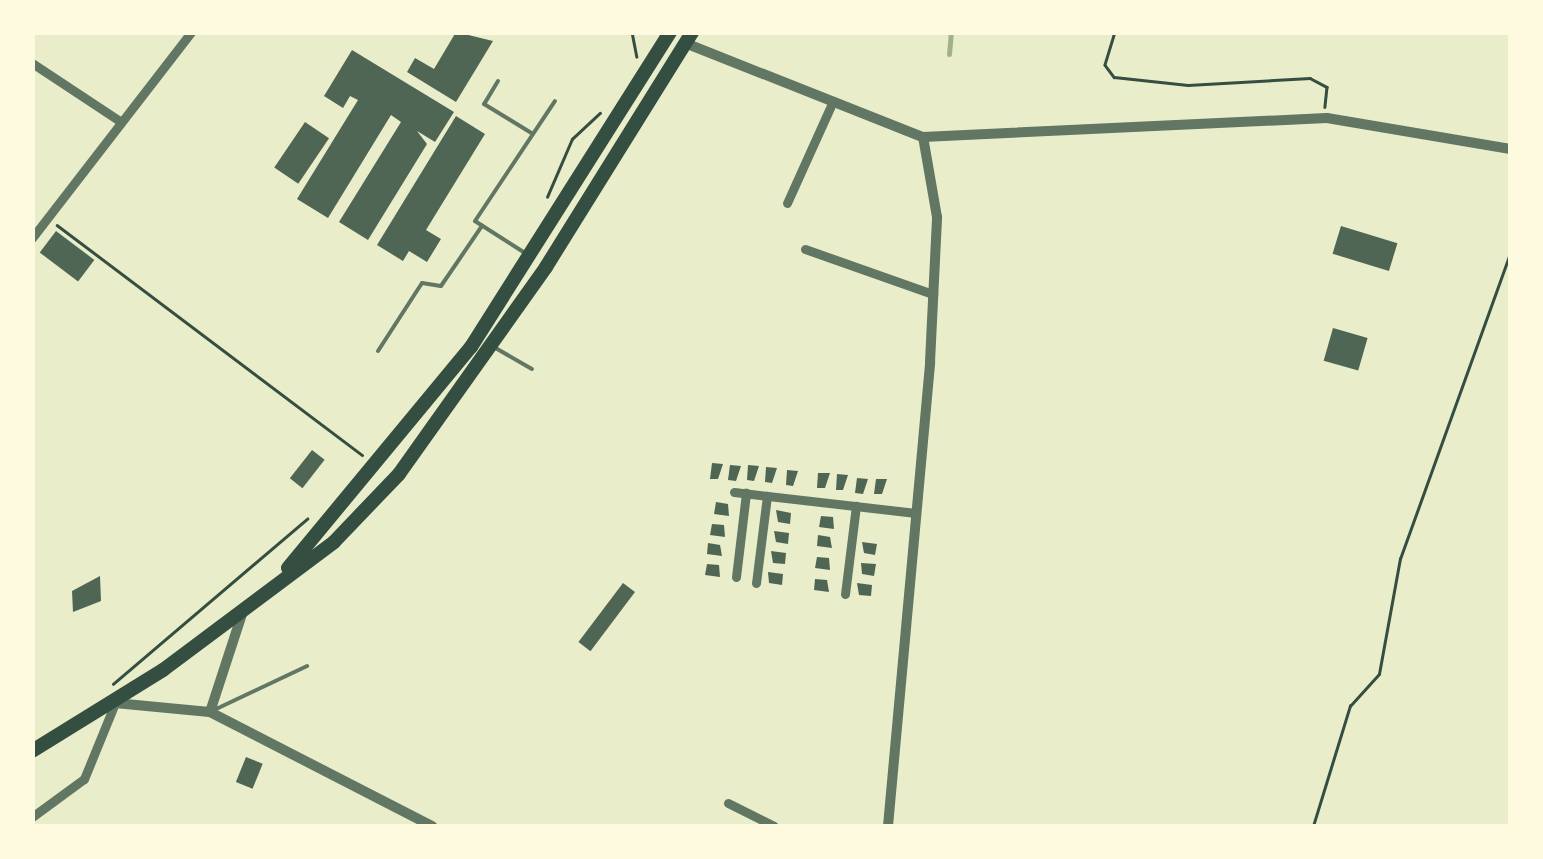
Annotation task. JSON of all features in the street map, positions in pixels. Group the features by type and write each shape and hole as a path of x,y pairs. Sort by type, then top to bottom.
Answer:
{"highway":[{"path":"271,587 418,419 531,256 670,32"},
{"path":"32,751 118,700 334,542 398,474 546,267 689,38"}],"street":[{"path":"32,238 191,32"},
{"path":"689,38 923,137 1322,118 1510,149"},
{"path":"32,64 121,122"},
{"path":"787,203 834,101"},
{"path":"888,826 934,294 937,217 923,137"},
{"path":"805,248 934,294"},
{"path":"734,492 916,513"},
{"path":"736,578 746,494"},
{"path":"756,583 767,496"},
{"path":"845,594 856,506"},
{"path":"210,712 244,608"},
{"path":"32,817 84,779 118,700 210,712 432,826"},
{"path":"728,804 774,826"}],"lane":[{"path":"498,81 484,104 533,134"},
{"path":"546,267 475,221 555,101"},
{"path":"378,351 422,283 441,286 482,226"},
{"path":"492,346 532,369"},
{"path":"210,712 307,666"}],"path":[{"path":"632,32 634,62"},
{"path":"1114,32 1105,65 1114,77 1188,84 1310,78 1327,87 1322,118"},
{"path":"544,204 572,140 611,98"},
{"path":"48,218 366,458"},
{"path":"1314,826 1350,706 1379,674 1400,559 1510,254"},
{"path":"362,463 378,444"},
{"path":"118,700 112,682 314,513"}],"building":[{"path":"456,32 493,41 456,102 407,72 415,58 434,69"},
{"path":"352,50 454,112 435,142 417,131 427,144 368,240 339,222 401,122 391,115 328,218 297,199 358,100 350,96 343,108 324,96"},
{"path":"456,116 485,134 426,230 441,239 427,262 409,251 403,261 377,245"},
{"path":"305,122 329,138 298,184 274,168"},
{"path":"1341,226 1397,243 1389,271 1333,254"},
{"path":"56,231 94,260 78,281 40,253"},
{"path":"1333,328 1368,338 1358,371 1324,361"},
{"path":"312,450 325,460 302,488 290,478"},
{"path":"712,463 723,464 718,479 710,479"},
{"path":"730,465 741,466 736,481 728,480"},
{"path":"748,465 759,466 754,481 747,480"},
{"path":"766,467 777,468 772,483 765,482"},
{"path":"787,470 798,471 793,486 786,485"},
{"path":"818,473 830,473 825,488 817,488"},
{"path":"837,474 848,475 843,490 836,490"},
{"path":"857,478 868,479 863,494 855,493"},
{"path":"876,479 887,479 882,494 874,494"},
{"path":"716,502 728,504 729,516 714,514"},
{"path":"776,510 791,513 790,524 778,522"},
{"path":"821,516 833,517 834,529 819,527"},
{"path":"712,524 724,525 725,537 710,535"},
{"path":"774,531 789,533 788,544 776,542"},
{"path":"818,535 830,537 832,548 817,546"},
{"path":"862,542 877,544 875,555 864,553"},
{"path":"708,543 720,545 722,556 707,554"},
{"path":"771,551 786,553 785,564 773,563"},
{"path":"817,557 829,558 830,570 815,568"},
{"path":"861,563 876,564 874,576 862,574"},
{"path":"707,564 719,565 720,577 705,575"},
{"path":"768,572 783,574 782,585 769,583"},
{"path":"100,576 101,601 73,612 72,591"},
{"path":"815,579 827,580 829,592 814,590"},
{"path":"623,583 635,592 590,651 578,642"},
{"path":"857,583 872,585 871,596 859,595"},
{"path":"246,757 263,764 253,789 236,782"}],"waterway":[{"path":"949,54 951,32"}]}
